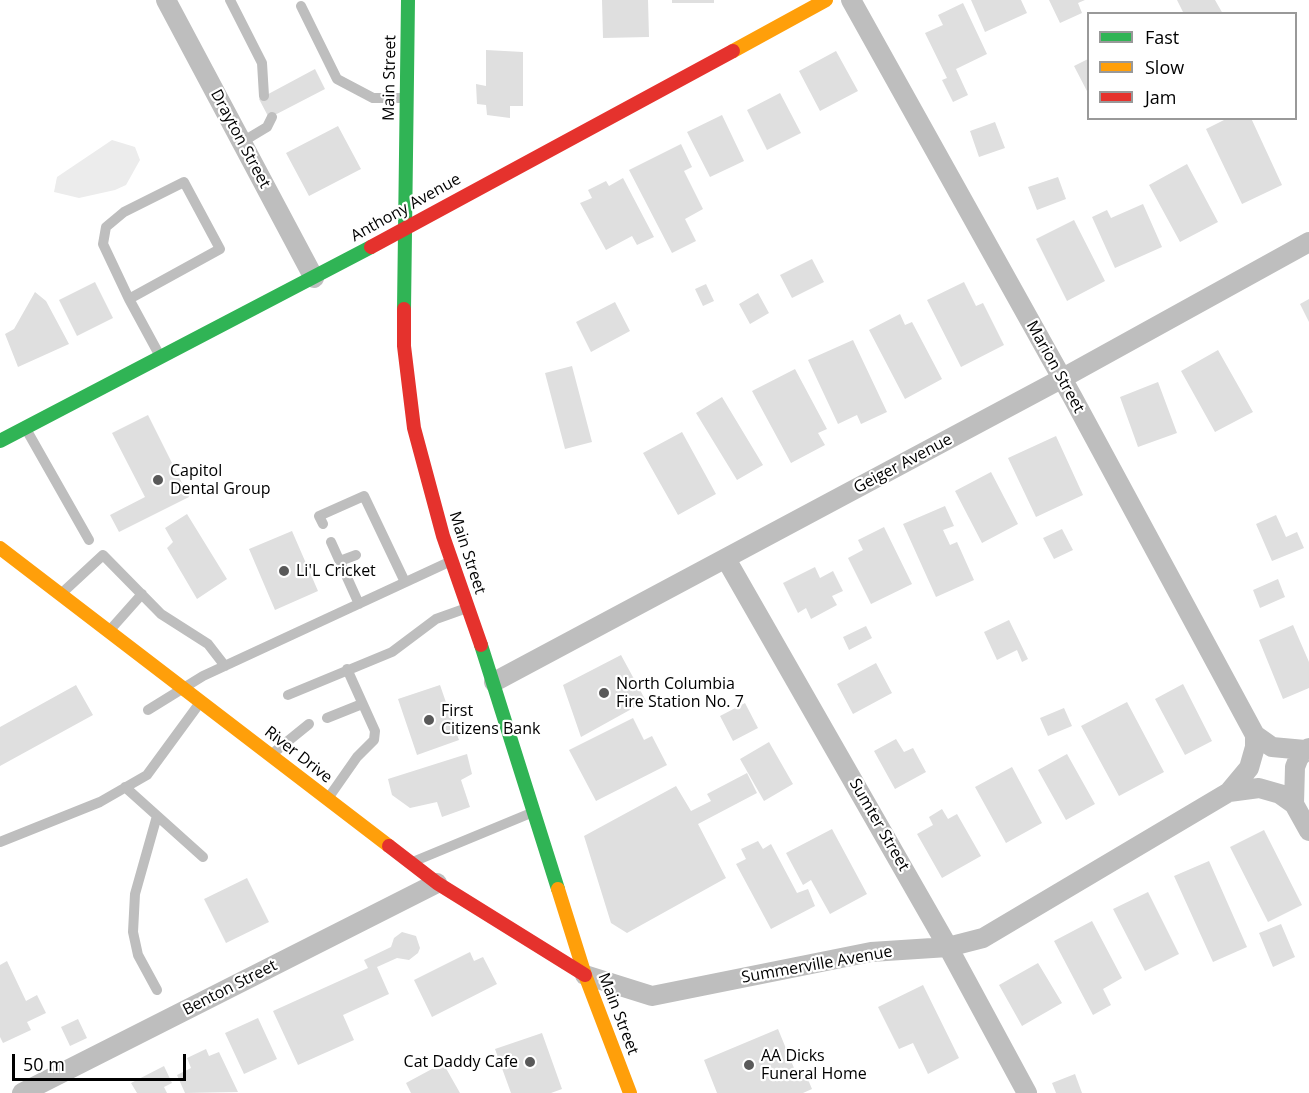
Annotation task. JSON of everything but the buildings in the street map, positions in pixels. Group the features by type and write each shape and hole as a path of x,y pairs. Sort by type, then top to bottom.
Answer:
{"main road":[{"name":"Main Street","path":"408,0 403,228 404,346 414,428 451,562 494,682 585,975 624,1091"},
{"name":"Anthony Avenue","path":"0,441 314,278 826,0"},
{"name":"River Drive","path":"0,548 437,883 585,975"}],"street":[{"name":"Marion Street","path":"851,0 1255,735"},
{"name":"Drayton Street","path":"170,1 314,278"},
{"name":"Geiger Avenue","path":"494,682 1061,379 1309,242"},
{"name":"Sumter Street","path":"726,559 948,947 1026,1093"},
{"path":"1255,735 1272,747 1307,749"},
{"path":"1229,792 1249,768 1255,747 1255,735"},
{"path":"1307,749 1299,757 1293,777 1294,804 1309,831"},
{"path":"1229,792 1269,789 1294,804"},
{"name":"Summerville Avenue","path":"585,975 652,996 871,952 948,947 983,938 1229,792"},
{"name":"Benton Street","path":"22,1093 437,883"}],"lane":[{"path":"230,0 262,63 264,96"},
{"path":"303,2 337,79 373,98 406,98"},
{"path":"242,142 267,127 272,117"},
{"path":"129,299 220,249 184,182 124,212 106,227 103,244 129,299 161,358"},
{"path":"26,429 89,540"},
{"path":"323,525 319,516 364,496 369,514 382,542 405,582"},
{"path":"331,542 359,604"},
{"path":"62,594 103,555 161,614 208,644 225,666"},
{"path":"340,561 356,555"},
{"path":"148,710 183,687 225,666 451,562"},
{"path":"110,631 142,594"},
{"path":"288,695 392,652 436,619 468,608"},
{"path":"328,799 357,757 374,740 375,731 347,669"},
{"path":"0,842 100,802 147,775 201,701"},
{"path":"327,717 362,704"},
{"path":"271,755 309,724"},
{"path":"125,787 203,857"},
{"path":"411,863 534,812"},
{"path":"157,816 135,894 133,932 138,955 157,990"}],"shaded area":[{"path":"112,140 135,147 140,160 126,185 115,190 79,198 54,192 57,177"}],"traffic: fast":[{"path":"404,309 408,0"},
{"path":"0,441 371,247"},
{"path":"481,645 558,889"}],"traffic: slow":[{"path":"733,51 826,0"},
{"path":"0,548 389,846"},
{"path":"558,889 585,975 630,1093"}],"traffic: jam":[{"path":"371,247 733,51"},
{"path":"404,309 404,346 414,428 443,536 481,645"},
{"path":"389,846 437,883 585,975"}],"place":[{"name":"Capitol Dental Group","path":"158,480"},
{"name":"Li'L Cricket","path":"284,571"},
{"name":"North Columbia Fire Station No. 7","path":"604,693"},
{"name":"First Citizens Bank","path":"429,720"},
{"name":"Cat Daddy Cafe","path":"530,1062"},
{"name":"AA Dicks Funeral Home","path":"749,1065"}]}
